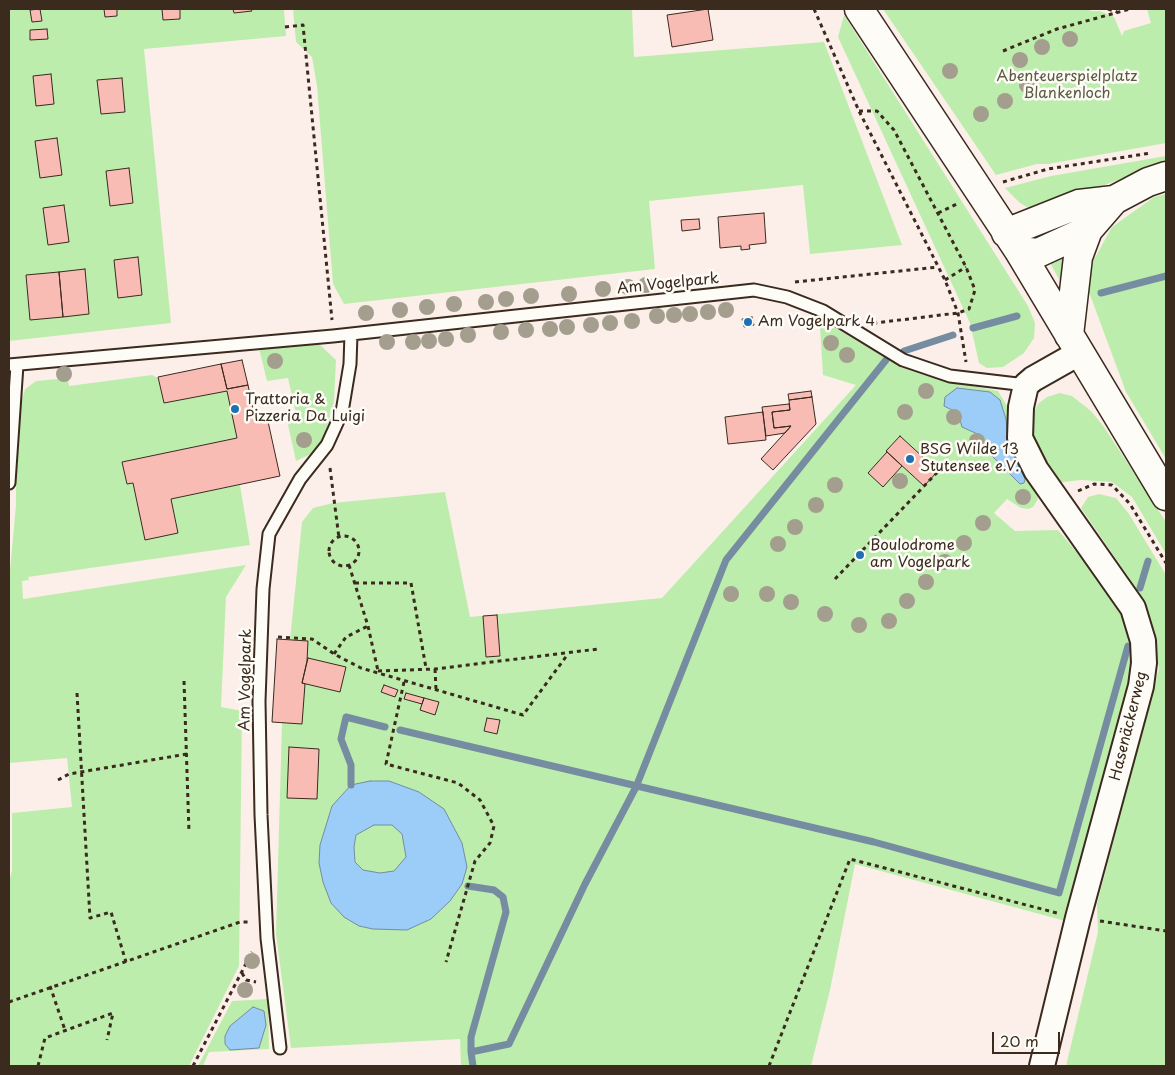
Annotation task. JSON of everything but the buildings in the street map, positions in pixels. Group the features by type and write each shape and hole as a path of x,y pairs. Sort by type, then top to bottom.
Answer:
{"main road":[{"path":"859,9 1012,242 1166,496"},
{"path":"1074,344 1078,257 1088,230 1114,200 1148,182 1162,164"},
{"path":"1012,242 1079,204 1114,200"},
{"path":"1012,242 1038,252 1088,230"}],"street":[{"path":"1026,386 1074,344"},
{"name":"Hasenäckerweg","path":"1026,386 1021,407 1020,438 1036,470 1133,608 1143,640 1144,663 1141,686 1078,918 1042,1066"}],"lane":[{"name":"Am Vogelpark","path":"13,365 333,336 754,290 787,297 823,311 852,326 904,360 950,376 1026,386"},
{"name":"Am Vogelpark","path":"280,1048 267,938 259,701 263,589 269,534 300,479 327,445 342,412 350,364 351,334"},
{"path":"9,483 13,365"}],"path":[{"path":"814,9 859,111 945,280 958,313 969,380"},
{"path":"1108,9 1117,12"},
{"path":"1003,51 1057,29 1130,9"},
{"path":"285,27 304,26 333,336"},
{"path":"852,326 958,313 968,308 975,290 966,267 894,130 877,111 859,111"},
{"path":"998,183 1048,169 1162,164"},
{"path":"938,213 957,204"},
{"path":"762,292 798,281 938,267"},
{"path":"945,280 966,267"},
{"path":"327,445 333,503 340,538"},
{"path":"835,579 950,459"},
{"path":"1059,503 1072,493 1094,484 1112,485 1130,504 1166,563"},
{"path":"340,538 348,538 357,545 358,556 349,565 338,565 330,558 330,547 340,538"},
{"path":"349,565 368,626 378,671"},
{"path":"355,583 411,583 426,668"},
{"path":"334,654 346,637 368,626"},
{"path":"290,637 312,639 334,654 361,668 378,671 404,682 436,689 524,715 568,654"},
{"path":"378,671 435,668 598,649"},
{"path":"435,668 436,689"},
{"path":"184,681 189,832"},
{"path":"404,682 386,764 458,783 480,800 494,826 490,843 475,862 446,962"},
{"path":"77,693 80,772 90,918 111,912 126,962"},
{"path":"58,780 69,774 187,754"},
{"path":"770,1066 850,859 1078,918 1166,931"},
{"path":"9,1002 50,986 126,962 240,922"},
{"path":"193,1066 251,954 267,938"},
{"path":"50,986 65,1030"},
{"path":"38,1066 45,1038 112,1013 107,1040"}],"green space":[{"path":"9,9 291,9 284,10 286,36 144,49 171,323 9,341"},
{"path":"293,9 632,9 634,57 824,42 902,245 810,254 803,185 649,201 655,269 344,304 333,284 317,86 312,57 296,42"},
{"name":"Abenteuerspielplatz Blankenloch","path":"883,9 1089,9 1114,17 1122,36 1124,31 1151,23 1147,9 1165,9 1166,143 1048,164 1037,164 996,175"},
{"path":"844,15 1028,306 1035,323 1034,338 1024,353 1003,367 987,368 979,363 970,323 838,37"},
{"path":"1166,156 1166,162 1043,208 1029,208 1020,203 1005,188 1051,176"},
{"path":"1166,194 1166,459 1126,392 1089,292 1092,263 1112,227 1154,197"},
{"path":"1068,253 1063,281 1060,281 1049,261"},
{"path":"824,321 900,367 936,379 998,391 1007,406 1009,427 1020,462 1037,493 1038,499 1033,507 1028,509 1021,508 1007,499 994,513 1015,531 1058,530 1095,574 1121,614 1131,635 1134,663 1131,683 1069,922 855,864 830,990 811,1066 461,1066 460,1039 291,1048 276,934 282,723 272,722 277,639 290,640 302,522 313,508 333,503 445,492 470,617 662,598 856,385 823,375 820,327"},
{"path":"319,344 336,360 334,401 327,429 317,451 296,461 287,420 297,418 288,378 267,381 259,348"},
{"path":"152,375 158,378 164,403 227,391 237,438 122,462 127,484 133,483 145,540 178,533 171,499 240,485 250,545 28,577 29,580 22,581 23,599 246,565 226,597 221,707 242,711 239,966 189,1066 9,1066 9,882 12,870 12,813 72,807 67,758 9,763 9,582 16,505 16,463 21,403 25,389 36,381 68,378 69,386"},
{"path":"1060,393 1072,396 1091,411 1104,427 1166,522 1166,554 1132,497 1112,482 1081,480 1054,483 1033,447 1030,427 1032,414 1039,403 1047,397"},
{"path":"1099,494 1116,498 1129,514 1166,575 1166,1066 1066,1066 1098,932 1097,904 1159,668 1153,631 1132,582 1081,508 1088,497"},
{"path":"268,999 269,1049 209,1052 203,1066 198,1066 232,1001"}],"water":[{"path":"957,388 990,392 1000,400 1006,419 1008,439 1025,479 1024,483 1020,484 986,450 982,436 962,427 958,413 944,406 945,397"},
{"path":"370,781 389,781 419,792 444,809 462,843 467,867 462,884 450,901 431,919 407,930 373,929 359,926 344,917 331,903 323,882 319,863 320,845 332,806 351,785","holes":["374,825 392,825 402,834 406,857 394,871 380,873 363,870 355,862 354,847 356,835"]},
{"path":"253,1007 264,1011 266,1025 259,1048 230,1050 225,1044 225,1036 230,1026"}],"waterway":[{"path":"1101,293 1166,276"},
{"path":"973,328 1017,316"},
{"path":"904,351 953,335"},
{"path":"473,1066 471,1052 509,1044 585,884 636,787 726,560 886,360"},
{"path":"1140,588 1148,561"},
{"path":"400,730 874,842 1059,893 1128,646"},
{"path":"351,785 351,765 341,739 346,717 385,727"},
{"path":"468,886 494,890 503,897 506,912 471,1037 471,1052"}],"place":[{"name":"Am Vogelpark 4","path":"748,322"},
{"name":"Trattoria & Pizzeria Da Luigi","path":"235,409"},
{"name":"BSG Wilde 13 Stutensee e.V.","path":"910,459"},
{"name":"Boulodrome am Vogelpark","path":"860,555"}]}
